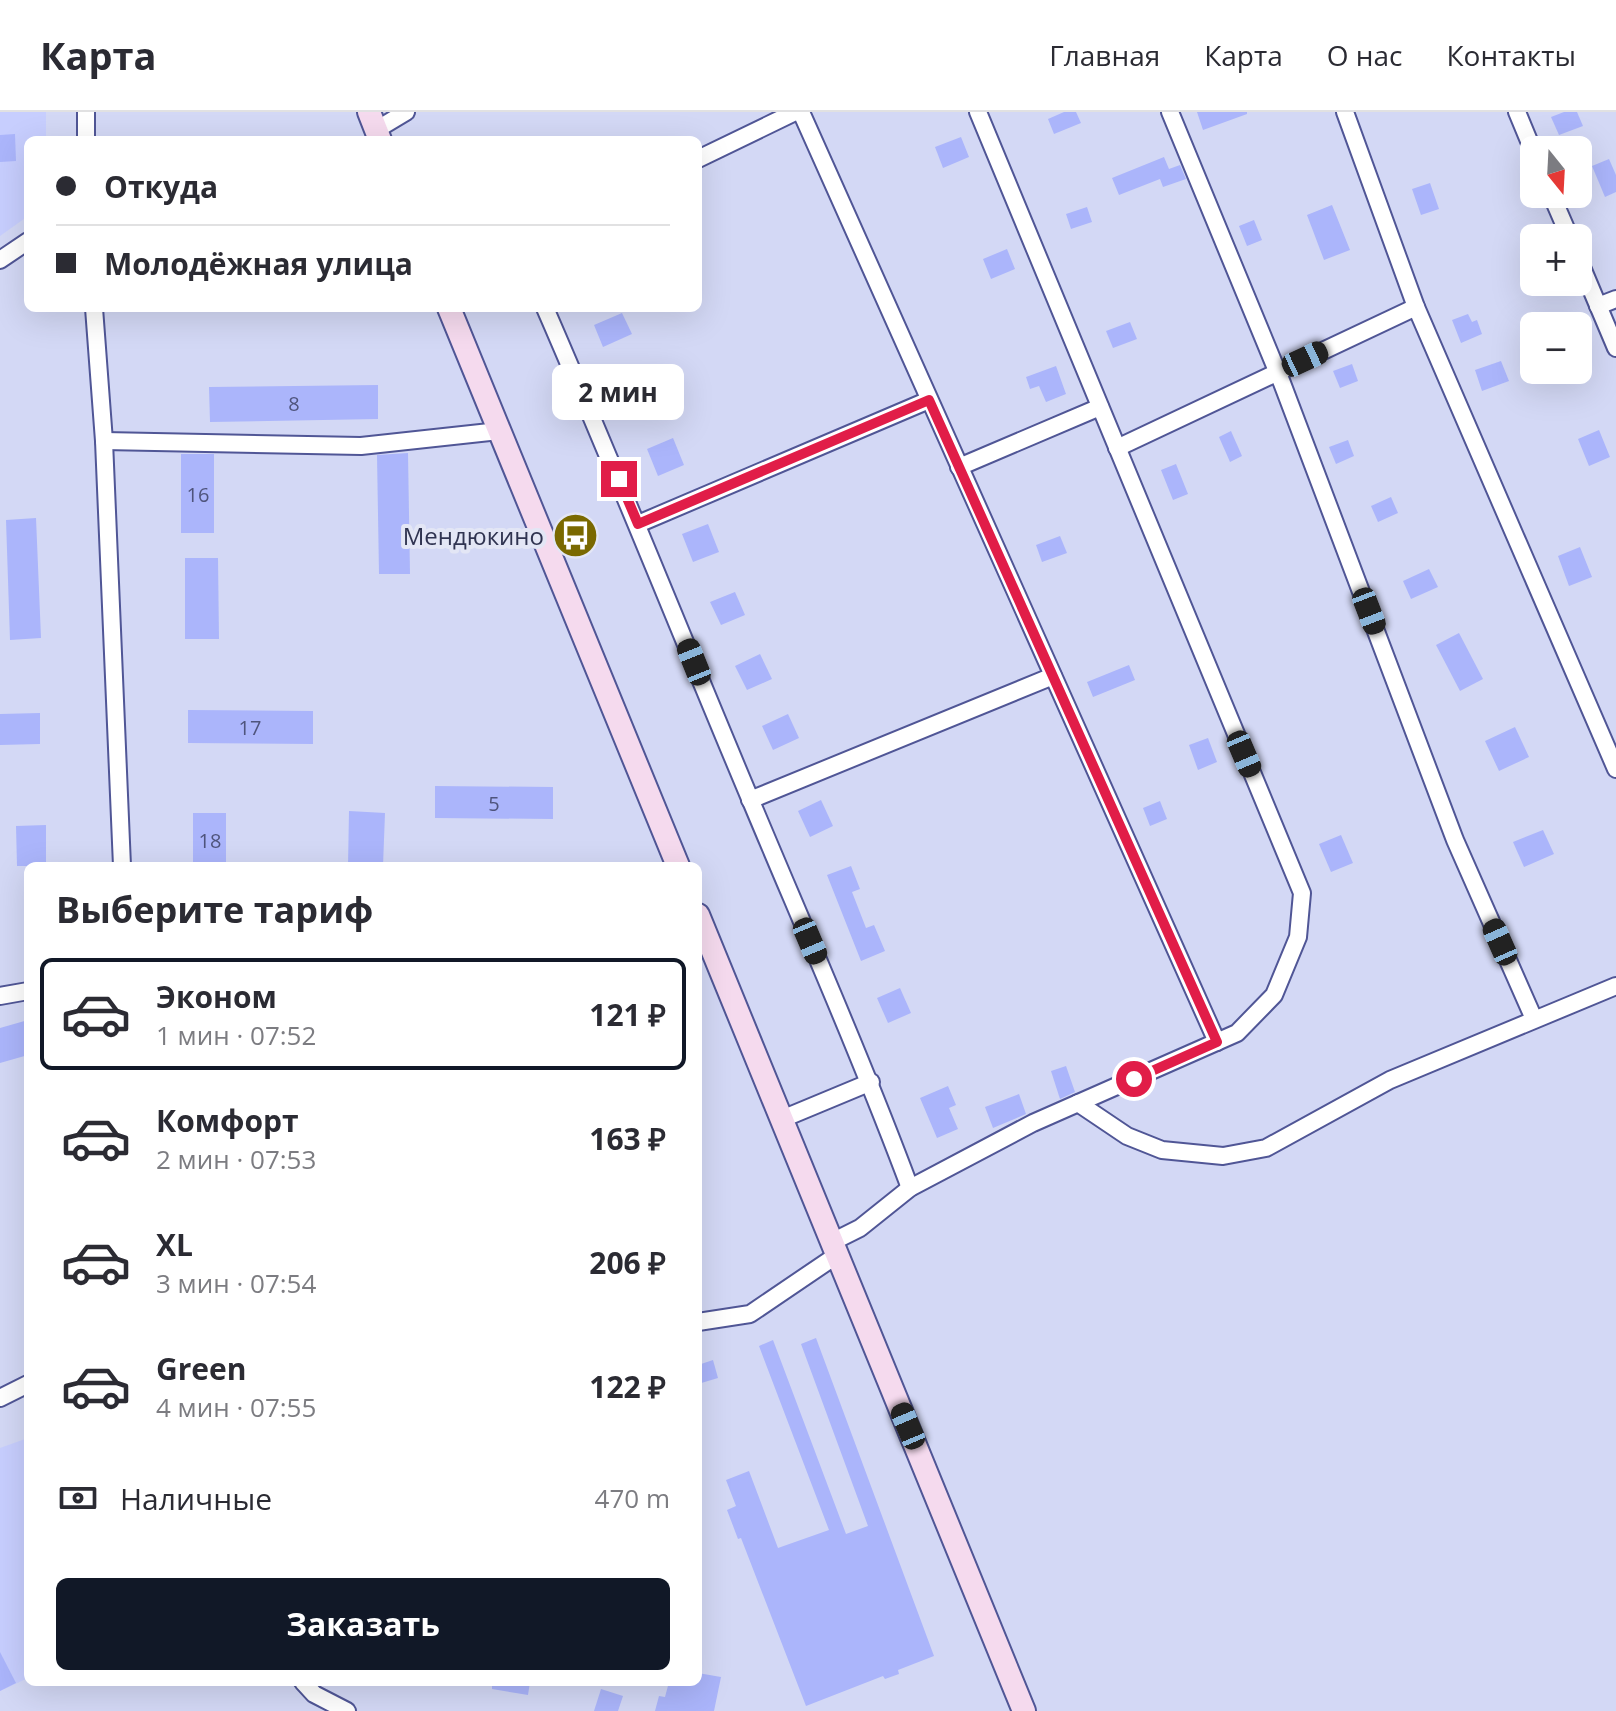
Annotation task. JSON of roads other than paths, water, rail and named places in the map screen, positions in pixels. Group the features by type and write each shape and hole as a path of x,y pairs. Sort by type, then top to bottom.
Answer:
{"street":[{"path":"86,112 86,136"},
{"path":"375,127 406,112"},
{"path":"702,157 798,112 1217,1042"},
{"path":"702,1321 750,1314 910,1188 1033,1123 1237,1033 1274,995 1298,937 1302,893 978,112"},
{"path":"1170,112 1277,371 1455,840 1534,1019"},
{"path":"1345,112 1416,307 1616,769"},
{"path":"1517,112 1527,136"},
{"path":"0,260 24,244"},
{"path":"1592,292 1616,348"},
{"path":"1598,306 1616,299"},
{"path":"1117,448 1416,307"},
{"path":"94,312 104,441 122,862"},
{"path":"451,312 676,862"},
{"path":"547,312 871,1082 910,1188"},
{"path":"638,524 929,400"},
{"path":"959,467 1100,407"},
{"path":"104,441 361,446 499,431"},
{"path":"750,800 1053,676"},
{"path":"702,925 1024,1711"},
{"path":"1078,1103 1127,1136 1162,1150 1223,1156 1266,1148 1390,1080 1616,986"},
{"path":"0,996 24,992"},
{"path":"782,1119 871,1082"},
{"path":"0,1398 24,1386"},
{"path":"307,1686 314,1694 347,1711"}],"place":[{"name":"Мендюкино","path":"575,535"}]}
